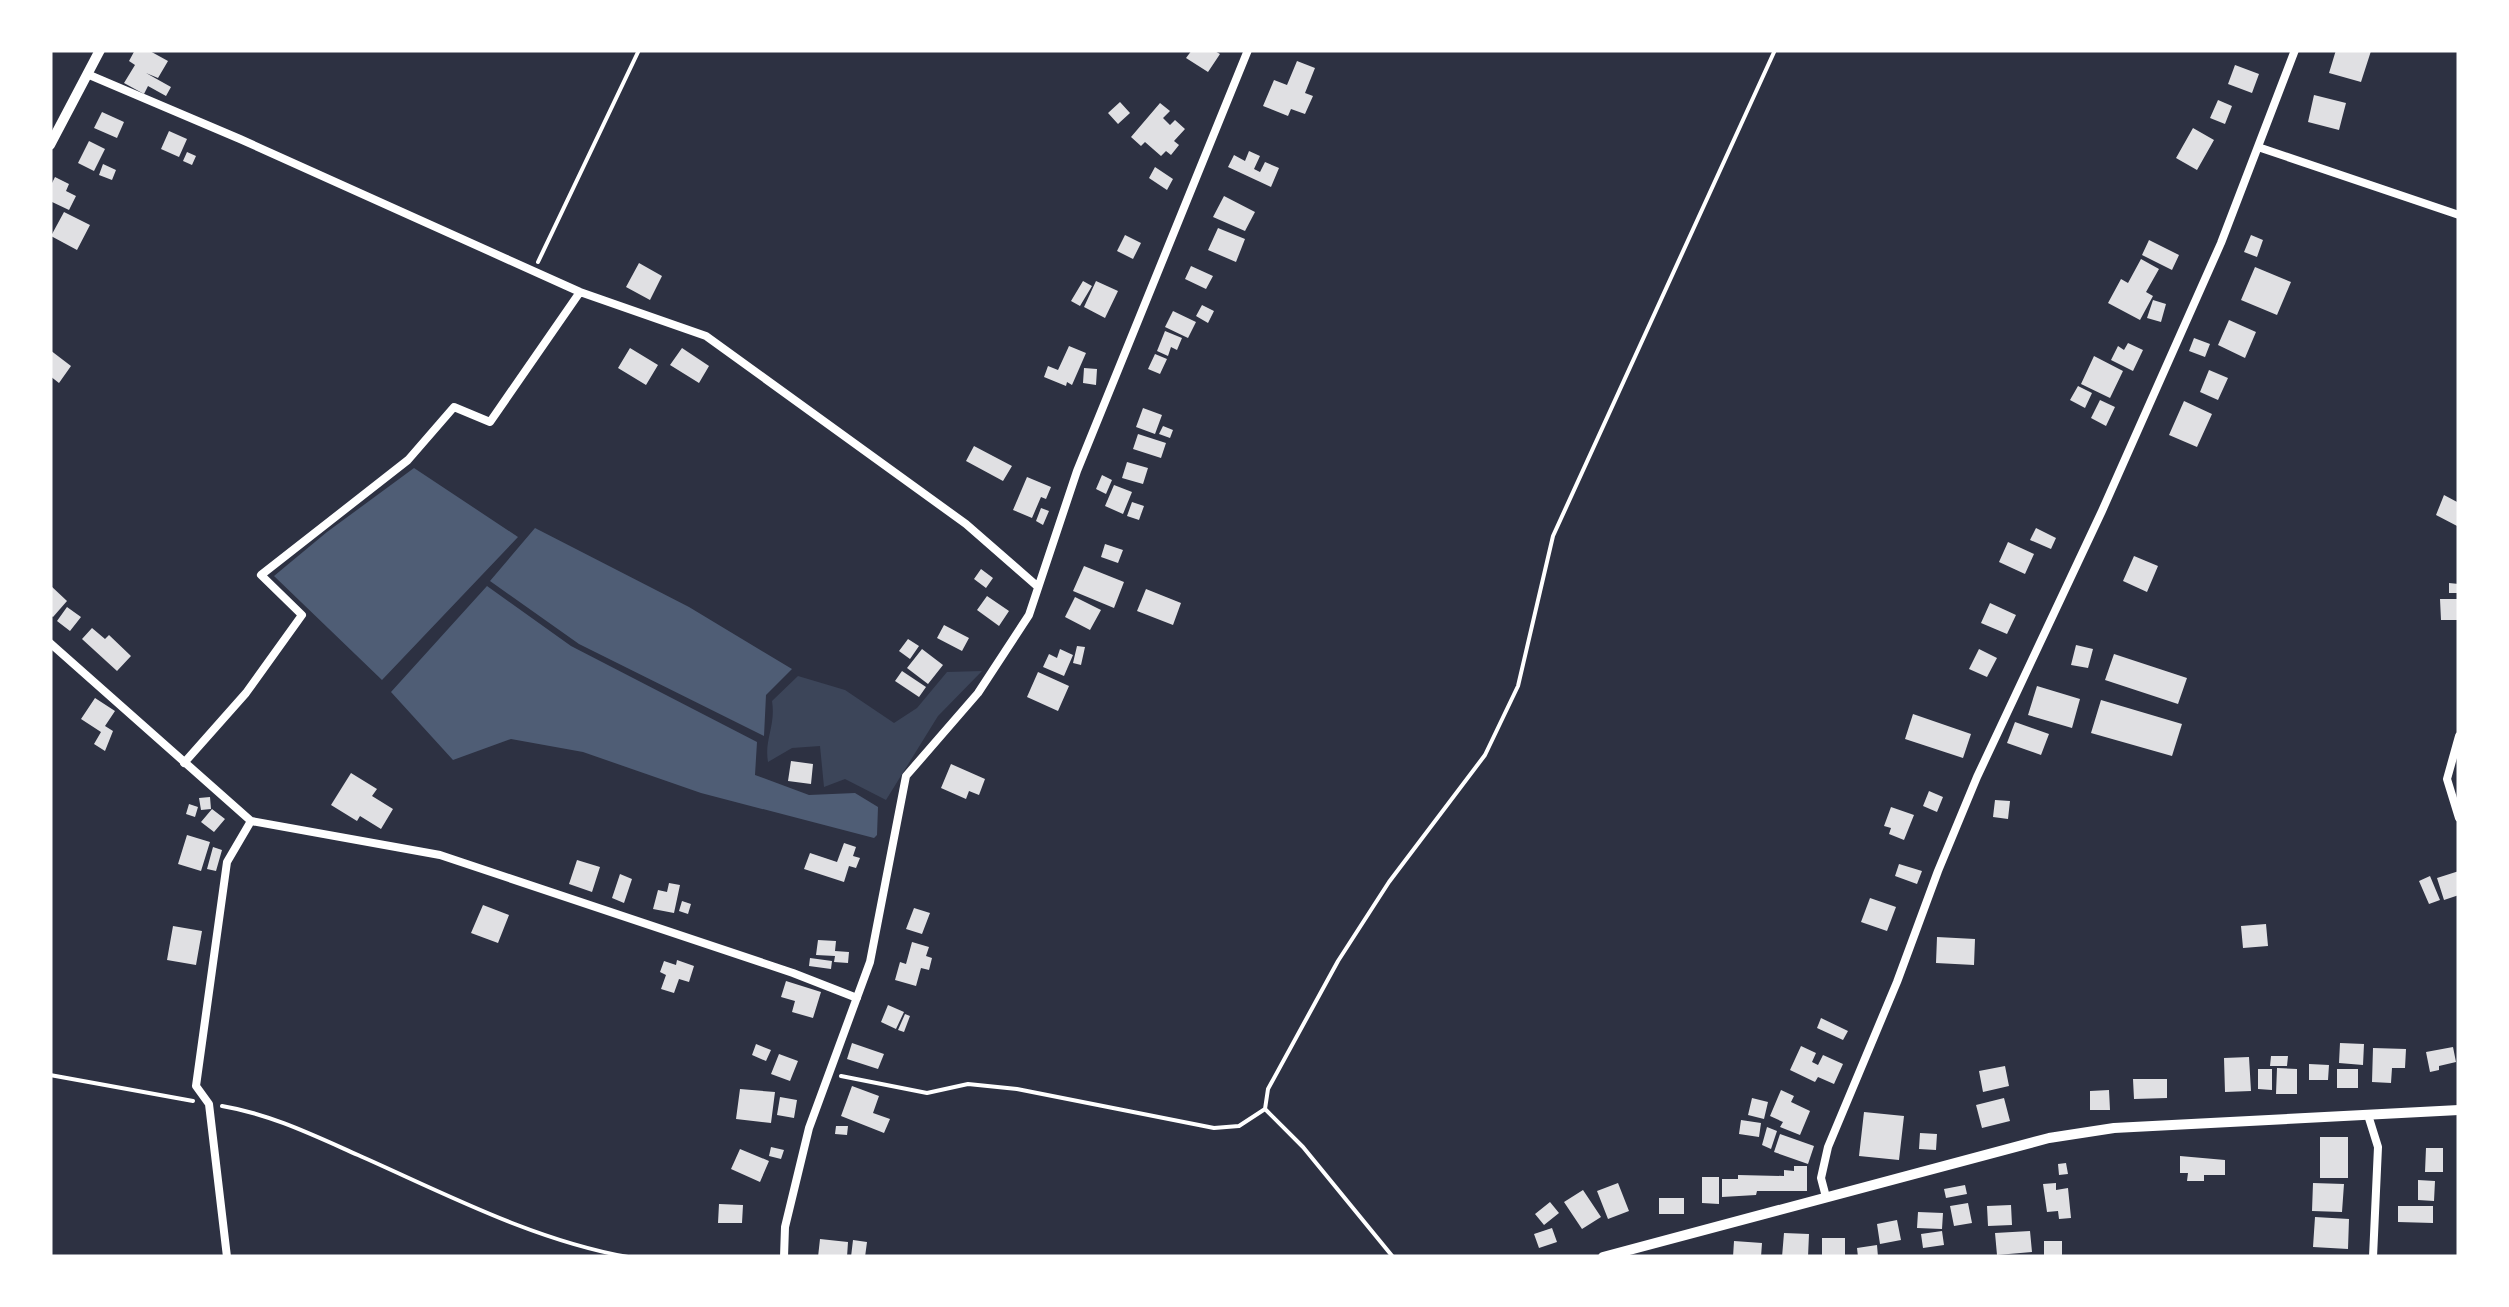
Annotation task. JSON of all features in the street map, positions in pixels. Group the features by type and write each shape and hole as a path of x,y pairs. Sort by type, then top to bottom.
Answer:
{"street":[{"path":"50,145 100,50"},
{"path":"784,1257 789,1210 809,1128 870,962 906,776 978,692 1029,615 1077,471 1248,50"},
{"path":"1826,1197 1820,1178 1828,1147 1898,982 1938,871 1977,777 2102,511 2213,260 2295,50"},
{"path":"87,74 580,292 706,336 966,524 1037,586"},
{"path":"2258,148 2459,215"},
{"path":"184,762 246,693 302,615 261,576 408,460 454,407 490,422 580,292"},
{"path":"50,643 251,820 440,855 857,998"},
{"path":"2459,736 2448,779 2459,818"},
{"path":"227,1257 209,1104 196,1086 227,862 251,820"},
{"path":"1603,1257 2049,1138 2114,1128 2459,1110"},
{"path":"2368,1115 2378,1148 2373,1257"}],"path":[{"path":"534,270 640,50"},
{"path":"828,1074 927,1092 968,1084 1017,1089 1214,1128 1239,1126 1265,1108 1268,1090 1338,961 1390,882 1485,755 1518,686 1554,536 1775,50"},
{"path":"50,1075 252,1111 497,1217 579,1248 628,1257"},
{"path":"1265,1108 1304,1147 1393,1257"}],"shaded area":[{"path":"414,468 518,537 382,680 274,576"},
{"path":"535,528 689,607 792,669 766,695 764,736 579,644 490,581"},
{"path":"487,586 571,646 757,742 755,775 809,795 855,793 878,807 877,835 874,838 701,793 583,752 511,739 453,760 391,692"},
{"path":"982,671 938,716 886,800 845,779 824,787 820,746 792,748 768,762 772,701 798,676 845,690 894,723 917,708 947,672"}],"building":[{"path":"135,50 148,50 168,61 158,78 146,73 171,87 166,96 148,86 144,94 124,83 135,65 129,61"},
{"path":"1192,50 1220,54 1208,72 1186,58"},
{"path":"2336,50 2371,51 2361,82 2329,73"},
{"path":"1297,61 1315,68 1305,93 1313,96 1305,114 1291,109 1288,116 1263,106 1274,80 1287,85"},
{"path":"2235,65 2259,74 2252,93 2228,84"},
{"path":"2314,95 2346,103 2339,130 2308,122"},
{"path":"2218,100 2232,106 2225,124 2210,118"},
{"path":"1120,102 1130,113 1118,124 1108,113"},
{"path":"1160,103 1170,111 1163,118 1170,125 1175,120 1185,129 1174,141 1179,145 1171,155 1166,151 1161,156 1145,142 1141,146 1131,137"},
{"path":"102,112 124,122 117,138 94,128"},
{"path":"2193,128 2214,140 2197,170 2176,158"},
{"path":"169,131 187,139 179,157 161,149"},
{"path":"89,141 105,149 94,171 78,163"},
{"path":"1249,151 1260,156 1254,169 1260,172 1265,162 1279,168 1271,187 1228,167 1234,155 1245,161"},
{"path":"187,152 196,156 192,165 183,161"},
{"path":"103,164 116,170 112,180 99,175"},
{"path":"1155,167 1173,179 1167,190 1149,178"},
{"path":"55,177 69,184 66,191 76,196 69,210 50,201"},
{"path":"1224,196 1255,212 1245,231 1213,217"},
{"path":"64,212 90,225 77,250 51,236"},
{"path":"1218,228 1245,239 1236,262 1208,250"},
{"path":"1125,235 1141,243 1133,259 1117,251"},
{"path":"2251,235 2263,240 2257,257 2244,252"},
{"path":"2149,240 2179,255 2172,270 2142,255"},
{"path":"2141,259 2159,269 2146,292 2153,296 2140,320 2108,303 2121,279 2128,283"},
{"path":"639,263 662,276 650,300 626,287"},
{"path":"1191,266 1213,276 1206,289 1185,279"},
{"path":"2255,267 2291,282 2277,315 2241,300"},
{"path":"1083,281 1092,286 1080,306 1071,301"},
{"path":"1096,281 1118,291 1105,318 1084,307"},
{"path":"2153,300 2166,304 2161,322 2147,318"},
{"path":"1202,305 1214,311 1208,323 1196,316"},
{"path":"1173,311 1196,322 1188,338 1165,327"},
{"path":"2229,320 2256,332 2245,358 2218,345"},
{"path":"1165,331 1182,338 1177,350 1171,347 1168,356 1157,351"},
{"path":"2194,338 2210,344 2205,357 2189,351"},
{"path":"2128,343 2143,350 2133,371 2111,360 2118,346 2124,350"},
{"path":"1069,346 1086,353 1072,385 1067,382 1066,386 1044,377 1048,366 1058,370"},
{"path":"630,348 658,365 646,385 618,368"},
{"path":"682,348 709,366 699,383 670,365"},
{"path":"50,350 71,366 59,383 50,376"},
{"path":"1155,354 1167,359 1160,374 1148,369"},
{"path":"2094,356 2123,371 2110,398 2081,384"},
{"path":"1084,368 1097,369 1096,385 1083,383"},
{"path":"2209,370 2228,378 2218,400 2200,392"},
{"path":"2078,386 2092,393 2085,408 2070,400"},
{"path":"2100,400 2115,407 2106,426 2091,418"},
{"path":"2184,401 2212,414 2197,447 2169,435"},
{"path":"1143,408 1162,415 1155,434 1136,427"},
{"path":"1163,426 1173,430 1170,438 1159,434"},
{"path":"1138,434 1166,443 1161,458 1133,449"},
{"path":"974,446 1012,466 1003,481 966,461"},
{"path":"1127,462 1148,468 1143,484 1122,478"},
{"path":"1102,475 1112,480 1106,494 1096,489"},
{"path":"1027,477 1051,487 1046,499 1041,497 1032,518 1013,510"},
{"path":"1114,485 1132,492 1123,514 1105,506"},
{"path":"2444,495 2459,503 2459,527 2436,515"},
{"path":"1132,502 1144,506 1139,520 1127,516"},
{"path":"1041,508 1049,511 1043,525 1036,521"},
{"path":"2036,528 2056,538 2051,549 2030,540"},
{"path":"2008,542 2034,554 2025,574 1999,562"},
{"path":"1105,544 1123,550 1118,563 1101,557"},
{"path":"2134,556 2158,566 2147,592 2123,581"},
{"path":"1084,566 1124,582 1114,608 1073,591"},
{"path":"981,569 993,578 986,588 974,579"},
{"path":"2449,583 2459,584 2459,593 2449,593"},
{"path":"50,585 67,601 53,617 50,615"},
{"path":"1146,589 1181,603 1173,625 1137,611"},
{"path":"987,596 1009,611 999,626 977,610"},
{"path":"1075,597 1101,610 1090,630 1065,617"},
{"path":"2440,599 2459,599 2459,620 2441,620"},
{"path":"1990,603 2016,615 2007,634 1981,623"},
{"path":"67,607 81,617 70,631 57,621"},
{"path":"944,625 969,638 962,651 937,638"},
{"path":"92,628 105,639 109,635 131,656 117,671 82,639"},
{"path":"908,639 919,646 910,659 899,651"},
{"path":"2076,645 2093,649 2088,668 2071,665"},
{"path":"1077,646 1085,647 1081,665 1073,663"},
{"path":"922,649 943,665 928,684 907,668"},
{"path":"1060,649 1073,655 1064,676 1043,667 1049,654 1057,658"},
{"path":"1979,649 1997,658 1987,677 1969,669"},
{"path":"2114,654 2187,678 2178,704 2105,680"},
{"path":"902,671 926,687 919,697 895,681"},
{"path":"1038,672 1069,686 1058,711 1027,697"},
{"path":"2037,686 2080,699 2072,728 2028,715"},
{"path":"95,698 115,711 105,726 113,731 105,751 94,744 101,732 81,719"},
{"path":"2101,700 2182,724 2172,756 2091,733"},
{"path":"1913,714 1971,734 1963,758 1905,739"},
{"path":"2015,722 2049,734 2041,755 2007,743"},
{"path":"791,761 813,764 811,784 788,781"},
{"path":"951,764 985,779 979,795 969,791 966,799 941,788"},
{"path":"351,773 377,789 372,796 393,809 381,829 360,816 357,821 331,805"},
{"path":"1929,791 1943,797 1937,812 1923,806"},
{"path":"210,797 211,809 201,810 199,798"},
{"path":"1995,800 2010,801 2008,819 1993,817"},
{"path":"189,804 198,807 195,817 186,814"},
{"path":"1891,807 1914,815 1904,840 1889,834 1891,828 1884,826"},
{"path":"212,809 225,819 214,832 201,822"},
{"path":"187,835 210,842 201,871 178,864"},
{"path":"844,843 856,847 853,856 860,858 856,868 849,866 844,882 804,869 810,853 837,862"},
{"path":"213,847 222,850 216,871 207,869"},
{"path":"577,860 600,867 592,892 569,884"},
{"path":"1899,864 1922,871 1917,884 1895,876"},
{"path":"2459,871 2459,895 2444,900 2437,878"},
{"path":"620,874 632,879 624,903 612,898"},
{"path":"2430,876 2440,900 2429,904 2419,881"},
{"path":"669,883 680,885 674,913 653,909 658,890 667,892"},
{"path":"1870,898 1896,907 1887,931 1861,922"},
{"path":"682,901 691,904 688,914 679,911"},
{"path":"483,905 509,915 498,943 471,933"},
{"path":"914,908 930,913 922,934 906,929"},
{"path":"2266,924 2268,946 2243,948 2241,926"},
{"path":"173,926 202,931 196,965 167,960"},
{"path":"1937,937 1975,939 1974,965 1936,963"},
{"path":"818,940 836,941 835,951 849,952 848,963 834,962 835,956 816,955"},
{"path":"912,942 929,947 926,956 932,958 929,970 921,968 916,986 895,980 900,962 906,964"},
{"path":"810,958 832,961 831,969 809,966"},
{"path":"677,960 694,966 689,982 679,979 674,993 661,989 666,975 660,972 664,961 676,965"},
{"path":"786,981 821,992 813,1018 792,1012 795,1001 781,997"},
{"path":"888,1005 904,1012 896,1029 881,1022"},
{"path":"905,1014 910,1016 904,1032 898,1030"},
{"path":"1821,1018 1848,1031 1843,1040 1817,1028"},
{"path":"852,1043 884,1054 878,1069 847,1059"},
{"path":"2340,1043 2364,1044 2363,1065 2339,1063"},
{"path":"756,1044 771,1050 766,1061 752,1055"},
{"path":"1801,1046 1816,1053 1812,1062 1818,1065 1823,1055 1843,1064 1834,1084 1818,1077 1815,1082 1790,1070"},
{"path":"2453,1047 2456,1062 2430,1072 2426,1052"},
{"path":"2373,1048 2406,1049 2405,1068 2392,1068 2391,1083 2372,1082"},
{"path":"779,1054 798,1061 790,1081 771,1074"},
{"path":"2271,1056 2288,1056 2287,1066 2270,1066"},
{"path":"2249,1057 2251,1091 2225,1092 2224,1058"},
{"path":"2309,1064 2329,1065 2328,1080 2309,1080"},
{"path":"2005,1066 2009,1086 1983,1092 1979,1071"},
{"path":"2277,1068 2297,1069 2297,1094 2276,1094"},
{"path":"2258,1069 2272,1069 2272,1090 2258,1089"},
{"path":"2337,1069 2358,1069 2358,1088 2337,1088"},
{"path":"2133,1079 2167,1079 2167,1098 2134,1099"},
{"path":"852,1086 879,1096 873,1113 890,1119 884,1133 841,1116"},
{"path":"740,1089 775,1092 771,1123 736,1119"},
{"path":"1781,1090 1794,1096 1791,1102 1810,1111 1800,1135 1780,1127 1783,1122 1770,1116"},
{"path":"2109,1090 2110,1110 2090,1110 2090,1091"},
{"path":"780,1097 797,1100 794,1118 777,1115"},
{"path":"1752,1098 1768,1102 1764,1119 1748,1115"},
{"path":"2004,1098 2010,1121 1982,1128 1976,1105"},
{"path":"1864,1112 1904,1116 1899,1160 1859,1156"},
{"path":"1741,1120 1761,1123 1759,1137 1739,1134"},
{"path":"836,1126 848,1126 847,1135 835,1134"},
{"path":"1767,1127 1777,1131 1771,1149 1762,1145"},
{"path":"1920,1133 1937,1134 1936,1150 1919,1149"},
{"path":"1780,1134 1814,1146 1808,1164 1774,1152"},
{"path":"2320,1137 2348,1137 2348,1178 2320,1178"},
{"path":"771,1147 784,1150 781,1159 769,1156"},
{"path":"2426,1148 2443,1148 2443,1172 2425,1172"},
{"path":"740,1149 769,1161 760,1182 731,1169"},
{"path":"2180,1156 2225,1160 2225,1175 2204,1175 2204,1181 2187,1181 2188,1173 2180,1173"},
{"path":"2066,1163 2068,1174 2059,1175 2058,1164"},
{"path":"1794,1166 1807,1166 1807,1191 1757,1191 1756,1195 1722,1197 1722,1179 1738,1179 1738,1175 1784,1176 1784,1170 1794,1171"},
{"path":"1702,1177 1719,1177 1719,1204 1702,1203"},
{"path":"2418,1180 2435,1181 2434,1201 2418,1200"},
{"path":"1618,1183 1629,1211 1608,1219 1597,1191"},
{"path":"2056,1183 2056,1190 2068,1188 2071,1218 2059,1219 2058,1211 2047,1212 2043,1184"},
{"path":"2313,1183 2344,1184 2342,1212 2312,1211"},
{"path":"1965,1185 1967,1194 1946,1198 1944,1189"},
{"path":"1583,1190 1601,1217 1582,1229 1564,1202"},
{"path":"1659,1198 1684,1198 1684,1214 1659,1214"},
{"path":"1550,1202 1559,1213 1544,1225 1535,1214"},
{"path":"1968,1203 1972,1223 1954,1226 1950,1206"},
{"path":"719,1204 743,1205 742,1223 718,1223"},
{"path":"2011,1205 2012,1225 1988,1226 1987,1206"},
{"path":"2398,1206 2433,1206 2433,1223 2398,1222"},
{"path":"1918,1212 1943,1213 1942,1229 1917,1228"},
{"path":"2315,1217 2349,1219 2348,1249 2313,1247"},
{"path":"1897,1220 1901,1240 1880,1244 1877,1224"},
{"path":"1552,1228 1557,1242 1539,1248 1534,1234"},
{"path":"1942,1231 1944,1245 1923,1248 1921,1234"},
{"path":"2030,1231 2032,1252 1997,1255 1995,1233"},
{"path":"1784,1233 1809,1234 1808,1257 1782,1257"},
{"path":"1822,1238 1845,1238 1845,1257 1822,1257"},
{"path":"820,1239 848,1242 847,1257 818,1257"},
{"path":"853,1240 867,1242 865,1257 851,1257"},
{"path":"1734,1241 1762,1243 1761,1257 1733,1257"},
{"path":"2044,1241 2062,1241 2062,1257 2044,1257"},
{"path":"1877,1245 1878,1257 1858,1257 1857,1248"}]}
